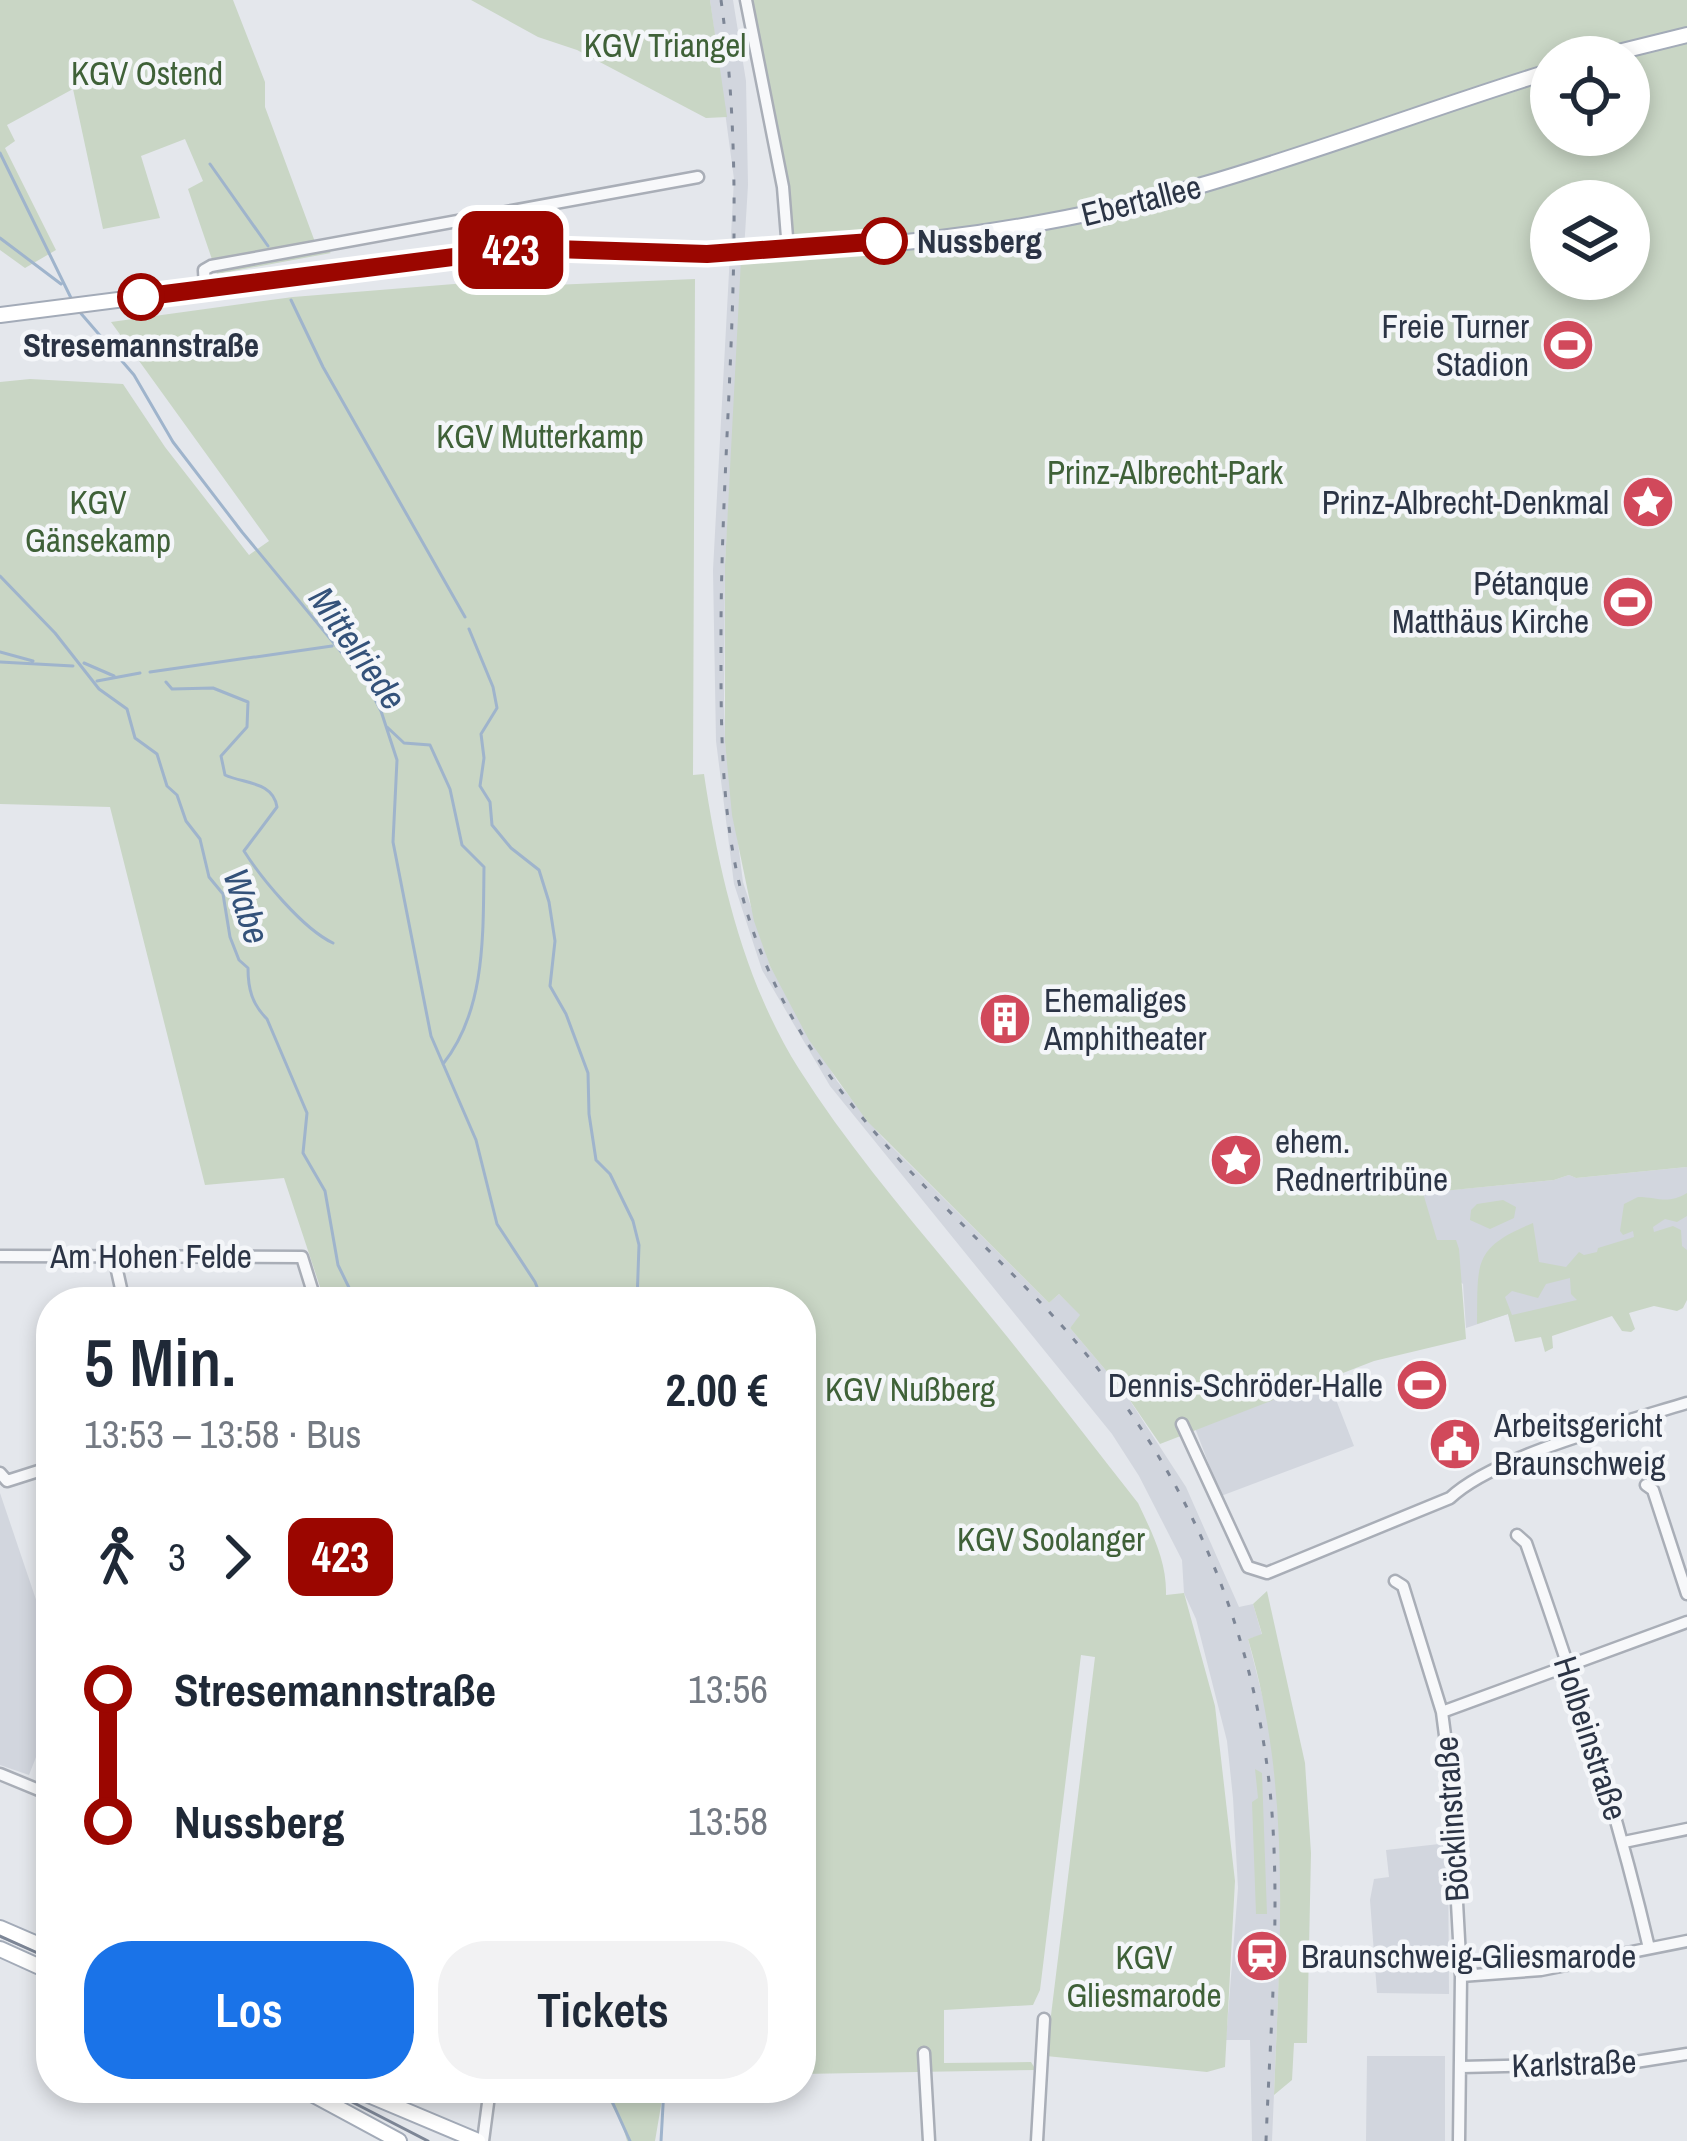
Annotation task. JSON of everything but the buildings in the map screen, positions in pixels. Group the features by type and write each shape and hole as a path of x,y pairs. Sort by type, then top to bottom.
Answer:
{"main road":[{"path":"1650,44 1687,35"},
{"name":"Ebertallee","path":"0,315 524,248 750,253 1033,225 1220,180 1530,78"},
{"path":"0,1928 36,1944"},
{"path":"0,1949 36,1965"},
{"path":"329,2103 399,2141"},
{"path":"386,2103 481,2141"},
{"path":"437,2126 447,2141"}],"street":[{"path":"746,0 783,187 788,250"},
{"path":"205,289 204,270 211,266 698,177"},
{"name":"Am Hohen Felde","path":"0,1256 302,1257 311,1287"},
{"path":"113,1257 120,1287"},
{"path":"1182,1424 1248,1567 1267,1573 1450,1498 1466,1484 1510,1464 1687,1403"},
{"path":"1,1475 7,1481 36,1472"},
{"path":"1646,1485 1653,1490 1687,1594"},
{"name":"Holbeinstraße","path":"1517,1535 1526,1543 1569,1665 1624,1842 1649,1948"},
{"name":"Böcklinstraße","path":"1395,1581 1403,1586 1414,1614 1442,1712 1453,1806 1461,1976 1460,2141"},
{"path":"1442,1712 1687,1622"},
{"path":"0,1774 36,1789"},
{"path":"1624,1842 1687,1829"},
{"path":"1461,1976 1540,1970 1687,1940"},
{"path":"1037,2141 1044,2019"},
{"path":"924,2054 929,2141"},
{"name":"Karlstraße","path":"1460,2067 1629,2063 1687,2054"},
{"path":"481,2141 487,2103"}],"shaded area":[{"path":"710,0 733,0 746,81 748,185 725,565 724,700 743,882 770,966 837,1081 882,1137 1049,1303 1059,1294 1081,1315 1070,1328 1125,1393 1186,1487 1239,1607 1253,1604 1262,1635 1248,1639 1269,1722 1280,1823 1281,1928 1272,2141 1252,2141 1250,2040 1226,2040 1238,1888 1233,1798 1227,1741 1196,1619 1184,1593 1182,1560 1112,1434 830,1086 762,970 734,884 716,741 713,570 734,179"},
{"path":"1687,1167 1687,1283 1514,1337 1508,1314 1466,1328 1463,1284 1423,1251 1411,1194 1569,1175"},
{"path":"1328,1379 1354,1446 1221,1496 1195,1428"},
{"path":"0,1493 36,1600 36,1757 29,1775 0,1765"},
{"path":"1448,1843 1449,1994 1377,1993 1370,1900 1374,1879 1389,1877 1386,1850"},
{"path":"1367,2056 1445,2056 1445,2141 1366,2141"}],"green space":[{"name":"KGV Ostend","path":"0,0 233,0 265,82 265,107 315,242 331,253 217,274 188,189 203,181 185,139 141,156 160,218 103,229 73,89 7,125 15,141 5,148 56,250 25,268 0,250"},
{"name":"KGV Triangel","path":"471,0 710,0 727,117 706,118"},
{"name":"Prinz-Albrecht-Park","path":"752,0 1687,0 1687,1167 1569,1175 1423,1193 1437,1240 1456,1240 1459,1249 1466,1339 1374,1361 1160,1444 1125,1393 1070,1328 1080,1315 1059,1294 1049,1303 867,1121 809,1040 770,966 754,921 732,815 725,742 725,565 741,259 792,256 792,219"},
{"path":"528,278 529,286 695,279 693,775 704,774 736,927 780,1035 821,1102 1138,1503 1161,1559 1166,1595 1184,1593 1215,1706 1235,1881 1225,2067 1207,2072 1046,2056 1095,1657 1081,1655 1040,1990 1033,2005 944,2010 944,2063 1031,2062 1036,2070 816,2074 816,1287 320,1287 284,1178 205,1185 110,807 0,804 0,382 123,384 249,555 269,541 111,322 293,297"},
{"path":"1687,1193 1687,1216 1677,1222 1665,1219 1653,1227 1654,1232 1673,1226 1681,1230 1682,1246 1687,1250 1683,1308 1654,1306 1629,1313 1635,1329 1631,1332 1622,1331 1612,1316 1552,1336 1553,1348 1545,1352 1541,1337 1515,1342 1508,1314 1477,1324 1482,1260 1513,1232 1533,1223 1539,1262 1566,1267 1579,1252 1597,1252 1634,1237 1633,1231 1623,1235 1620,1231 1624,1204 1638,1197","holes":["1570,1278 1571,1294 1577,1300 1512,1315 1505,1297 1512,1291 1538,1298 1546,1284"]},
{"path":"1503,1200 1516,1207 1514,1218 1490,1229 1470,1220 1477,1204"},
{"path":"1267,1591 1305,1763 1311,1853 1307,2043 1294,2043 1292,2080 1274,2095 1280,1922 1277,1808 1262,1695 1248,1639 1262,1634 1253,1604"},
{"path":"1255,1769 1262,1773 1267,1914 1256,1914"},
{"path":"611,2103 661,2103 655,2141 627,2141"}],"waterway":[{"name":"Mittelriede","path":"0,153 73,302"},
{"path":"210,164 268,246"},
{"path":"0,238 61,284"},
{"path":"291,300 323,367 465,617"},
{"name":"Mittelriede","path":"78,310 134,375 173,442 242,532 366,682 381,711 397,760 393,842 431,1036 476,1140 497,1224 537,1287"},
{"name":"Wabe","path":"0,576 55,633 99,689 127,709 135,738 157,754 167,786 177,795 186,821 200,839 209,877 223,894 230,937 239,960 248,968 252,996 267,1019 307,1113 303,1153 325,1191 338,1265 349,1287"},
{"path":"469,629 497,708 481,734 480,786 490,802 492,825 539,870 555,941 550,986 588,1073 596,1160 610,1174 633,1221 639,1245 638,1287"},
{"path":"150,672 332,646"},
{"path":"0,652 33,661"},
{"path":"0,662 73,666"},
{"path":"84,663 114,676"},
{"path":"97,681 140,673"},
{"path":"166,682 172,689 213,688 248,702 247,727 221,756 225,775 264,788 277,807 244,851 296,915 333,943"},
{"path":"387,727 404,743 430,745 450,789 462,845 484,867 475,996 457,1043 443,1064"},
{"name":"Wabe","path":"613,2103 630,2141"},
{"name":"Mittelriede","path":"661,2141 663,2103"}],"tram line":[{"path":"0,1936 36,1952"},
{"path":"354,2103 428,2141"}],"railway":[{"path":"721,0 729,78 734,234 721,701 727,815 741,889 774,982 835,1083 911,1172 1087,1355 1132,1415 1203,1542 1251,1680 1273,1828 1275,1906 1266,2141"}],"bus line":[{"name":"423","path":"141,297 524,248 707,254 884,241"}],"place":[{"name":"Nussberg","path":"884,241"},
{"name":"Stresemannstraße","path":"141,297"},
{"name":"Freie Turner Stadion","path":"1568,345"},
{"name":"Prinz-Albrecht-Denkmal","path":"1648,502"},
{"name":"Pétanque Matthäus Kirche","path":"1628,602"},
{"name":"Ehemaliges Amphitheater","path":"1005,1019"},
{"name":"ehem. Rednertribüne","path":"1236,1160"},
{"name":"Dennis-Schröder-Halle","path":"1422,1385"},
{"name":"Arbeitsgericht Braunschweig","path":"1455,1444"},
{"name":"Braunschweig-Gliesmarode","path":"1262,1956"}],"park label":[{"name":"KGV Mutterkamp","path":"540,436"},
{"name":"KGV Gänsekamp","path":"98,521"},
{"name":"KGV Nußberg","path":"910,1389"},
{"name":"KGV Soolanger","path":"1051,1539"},
{"name":"KGV Gliesmarode","path":"1144,1976"}]}
